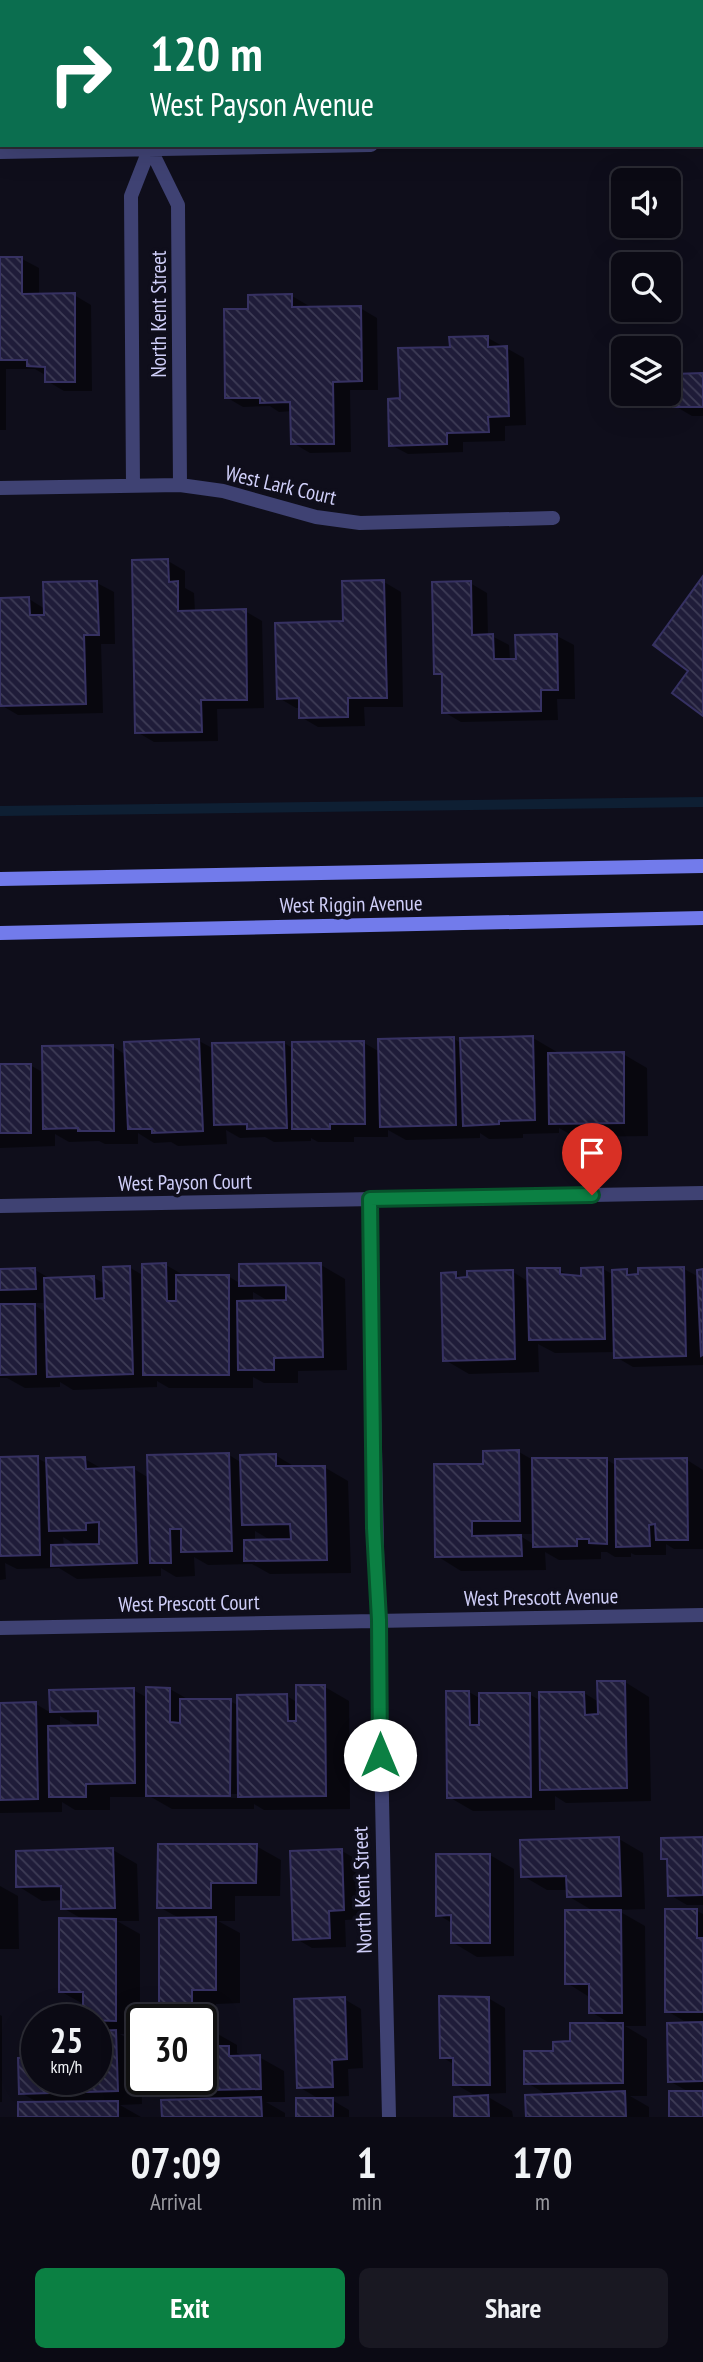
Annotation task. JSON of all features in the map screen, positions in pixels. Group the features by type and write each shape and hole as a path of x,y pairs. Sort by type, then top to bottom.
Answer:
{"main road":[{"name":"West Riggin Avenue","path":"0,879 703,866"},
{"name":"West Riggin Avenue","path":"0,933 703,918"}],"street":[{"path":"0,152 151,147"},
{"name":"North Kent Street","path":"151,147 178,205 180,485"},
{"name":"North Kent Street","path":"134,486 131,195 151,147"},
{"name":"West Lark Court","path":"0,488 180,485 223,491 316,517 360,523 553,518"},
{"name":"West Payson Court","path":"0,1206 703,1193"},
{"name":"North Kent Street","path":"370,1199 374,1528 379,1620 381,1836 389,2117"},
{"name":"West Prescott Avenue","path":"379,1620 703,1615"},
{"name":"West Prescott Court","path":"0,1628 379,1620"}],"building":[{"path":"0,257 22,257 22,294 75,293 75,382 45,382 45,367 27,366 27,360 0,360"},
{"path":"292,294 292,307 361,306 362,381 333,382 334,444 291,444 290,402 260,403 260,398 225,398 224,309 248,309 248,295"},
{"path":"488,336 488,347 507,346 509,416 488,417 489,432 447,433 447,444 389,446 388,399 400,398 398,348 450,347 449,337"},
{"path":"703,373 703,407 673,407 681,406 681,374"},
{"path":"168,559 169,582 178,581 178,611 246,609 247,700 201,700 202,732 135,733 132,560"},
{"path":"703,576 703,716 672,693 688,671 653,645"},
{"path":"384,580 387,698 348,698 348,717 299,718 299,698 277,699 275,623 343,621 342,581"},
{"path":"97,581 99,635 84,635 86,704 0,706 0,598 29,597 30,615 44,615 43,582"},
{"path":"471,581 472,635 493,634 494,659 516,659 515,635 557,634 558,690 541,690 541,711 442,713 442,674 434,674 432,582"},
{"path":"533,1036 535,1120 463,1126 460,1038"},
{"path":"454,1037 456,1125 380,1127 378,1039"},
{"path":"199,1039 203,1131 152,1133 152,1129 128,1129 124,1042"},
{"path":"364,1041 365,1124 330,1124 330,1129 292,1129 292,1042"},
{"path":"284,1042 287,1128 247,1129 247,1124 214,1125 212,1043"},
{"path":"113,1045 114,1131 43,1129 42,1046"},
{"path":"624,1052 624,1123 549,1124 548,1053"},
{"path":"0,1064 31,1064 31,1133 0,1133"},
{"path":"166,1263 167,1301 176,1301 176,1275 229,1275 229,1375 143,1375 142,1264"},
{"path":"321,1263 323,1357 274,1358 274,1370 238,1370 237,1301 286,1300 286,1285 239,1286 239,1264"},
{"path":"130,1266 133,1374 47,1377 44,1278 94,1276 95,1299 104,1298 103,1267"},
{"path":"603,1267 605,1339 529,1340 527,1268 560,1268 560,1274 581,1276 581,1268"},
{"path":"684,1267 686,1356 614,1358 612,1270 627,1269 627,1275 638,1274 638,1268"},
{"path":"35,1268 36,1289 0,1290 0,1269"},
{"path":"703,1269 703,1355 701,1356 697,1270"},
{"path":"513,1270 515,1359 443,1361 441,1273 456,1272 456,1278 467,1277 467,1271"},
{"path":"0,1304 35,1304 36,1374 0,1375"},
{"path":"519,1450 520,1521 472,1521 472,1536 521,1535 522,1556 435,1557 434,1464 483,1464 483,1451"},
{"path":"229,1453 232,1551 181,1552 181,1529 170,1529 171,1563 150,1563 147,1455"},
{"path":"276,1454 276,1466 325,1466 327,1560 244,1561 244,1540 291,1539 290,1524 242,1525 240,1455"},
{"path":"38,1456 40,1555 0,1556 0,1457"},
{"path":"85,1457 86,1469 134,1467 137,1563 51,1566 51,1545 99,1544 99,1522 86,1523 86,1530 49,1531 46,1458"},
{"path":"532,1458 607,1458 607,1544 577,1539 577,1546 533,1547"},
{"path":"687,1458 688,1540 656,1540 655,1524 649,1525 650,1546 616,1547 615,1459"},
{"path":"597,1681 625,1681 627,1788 540,1790 539,1692 584,1692 585,1715 598,1714"},
{"path":"296,1685 325,1685 326,1796 238,1797 237,1695 287,1694 288,1721 296,1721"},
{"path":"146,1687 170,1688 170,1722 180,1723 180,1699 231,1699 230,1796 146,1796"},
{"path":"134,1688 135,1783 86,1784 86,1797 49,1797 48,1726 98,1725 98,1711 50,1712 49,1690"},
{"path":"446,1691 469,1691 470,1725 479,1725 479,1693 530,1693 531,1797 447,1798"},
{"path":"36,1702 38,1799 0,1800 0,1703"},
{"path":"619,1837 621,1896 567,1897 566,1876 521,1877 520,1840"},
{"path":"703,1837 703,1895 668,1896 667,1859 661,1859 661,1838"},
{"path":"158,1844 257,1844 256,1883 211,1883 211,1908 157,1908"},
{"path":"113,1848 115,1908 61,1909 61,1886 16,1887 16,1851"},
{"path":"342,1849 344,1910 329,1911 330,1938 293,1940 290,1851"},
{"path":"436,1854 490,1854 490,1943 451,1943 451,1915 436,1916"},
{"path":"665,1909 697,1909 697,1938 703,1938 703,2012 665,2012"},
{"path":"565,1910 621,1910 622,2013 589,2013 589,1984 565,1984"},
{"path":"216,1917 216,1990 192,1990 192,2004 159,2004 159,1918"},
{"path":"59,1918 116,1919 116,2021 112,2021 112,2004 83,2004 83,1992 59,1992"},
{"path":"439,1996 489,1997 490,2085 453,2085 453,2058 440,2058"},
{"path":"345,1997 347,2059 332,2060 333,2087 297,2088 294,1999"},
{"path":"703,2022 703,2081 668,2082 667,2023"},
{"path":"570,2023 623,2023 623,2083 524,2084 524,2051 553,2051 553,2042 570,2041"},
{"path":"112,2030 116,2030 118,2091 112,2091"},
{"path":"217,2046 229,2046 229,2056 260,2055 261,2089 217,2090"},
{"path":"18,2058 21,2058 21,2094 19,2094"},
{"path":"625,2091 626,2117 526,2117 525,2095"},
{"path":"669,2091 703,2091 703,2117 669,2117"},
{"path":"488,2095 489,2117 454,2117 454,2097"},
{"path":"261,2097 262,2117 162,2117 161,2100"},
{"path":"296,2098 333,2098 333,2117 296,2117"},
{"path":"118,2101 118,2117 18,2117 18,2102"}],"waterway":[{"path":"0,811 703,802"}],"route":[{"path":"380,1755 370,1199 592,1195"}]}
